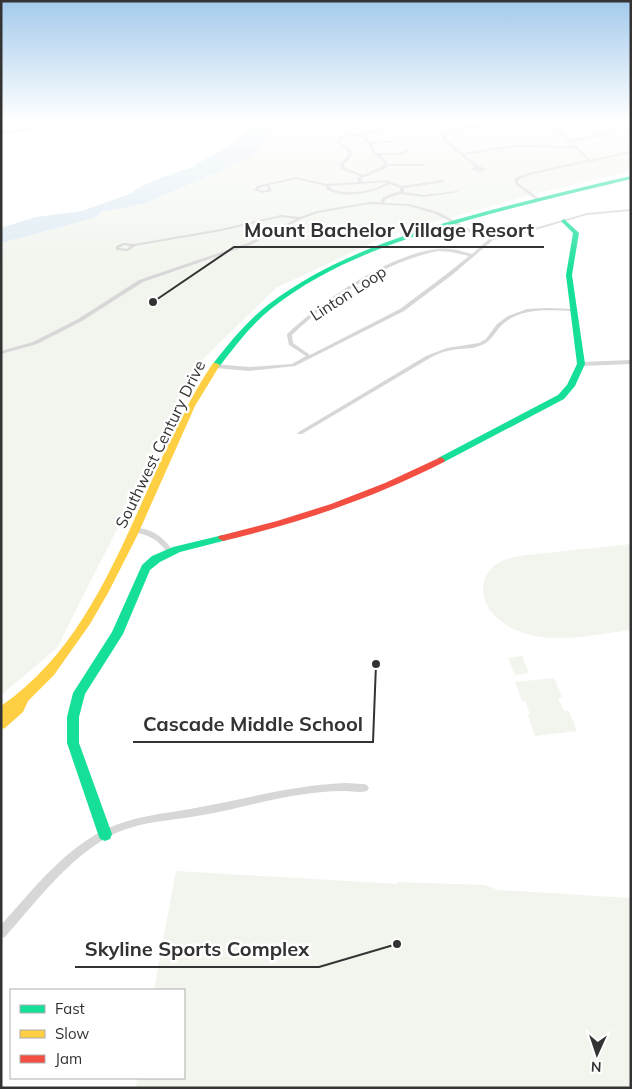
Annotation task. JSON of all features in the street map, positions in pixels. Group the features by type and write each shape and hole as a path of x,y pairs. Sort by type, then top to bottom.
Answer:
{"main road":[{"name":"Southwest Century Drive","path":"1,724 18,708 23,699 58,659 82,627 114,573 193,405 215,366 233,341 258,316 306,280 376,245 452,222 631,177"},
{"path":"105,834 72,743 73,716 79,693 117,634 146,568 156,559 170,552 267,528 354,500 419,472 561,397 571,386 582,364 569,275 576,233 564,221"},
{"name":"Southwest Century Drive","path":"1,713 23,699"}],"street":[{"path":"351,172 363,176"},
{"path":"361,182 359,179 363,176 376,172"},
{"path":"537,172 516,179 516,183 524,191 539,200"},
{"path":"267,185 296,178 328,185 391,182 402,187 443,181"},
{"path":"328,185 331,191 349,193 379,188 391,182"},
{"path":"400,193 402,187"},
{"path":"383,202 382,199 400,193 424,196 457,192"},
{"path":"1,352 35,343 80,320 141,281 249,244 300,218 344,207 383,202 427,209 476,234 492,239 510,236 588,214 631,210"},
{"path":"134,245 221,230 281,216 300,218"},
{"path":"215,366 269,368 294,365 402,310 492,239"},
{"name":"Linton Loop","path":"310,357 291,344 289,335 314,314 369,276 424,252 448,250 472,254"},
{"path":"300,434 428,357 448,349 479,345 487,341 494,330 509,317 528,311 550,309 573,310"},
{"path":"582,364 631,362"},
{"path":"135,530 155,536 161,540 170,552"},
{"path":"1,933 66,863 105,834 147,819 169,814 202,811 308,790 336,787 364,788"}],"shaded area":[{"path":"178,172 218,172 143,204 101,212 87,220 1,243 1,228 36,217 82,211 132,193 136,189"},
{"path":"218,172 628,172 520,198 389,235 276,288 203,359 57,648 1,695 1,243 87,220 101,212 143,204"},
{"path":"631,544 631,630 564,638 532,635 516,630 502,622 491,612 485,600 483,586 488,573 494,566 507,559"},
{"path":"522,656 529,673 515,675 508,658"},
{"path":"554,678 562,697 558,698 564,711 569,711 577,731 535,736 528,715 530,714 525,701 522,701 515,682"},
{"path":"176,871 397,884 397,882 484,885 498,890 631,898 631,1088 136,1088 137,1079 185,1079 185,989 154,989"}],"traffic: fast":[{"path":"216,365 241,333 270,307 301,284 335,266 409,236 521,204 631,177"},
{"path":"441,460 561,397 571,386 581,364 569,275 576,233 564,221"},
{"path":"105,834 73,743 73,717 79,693 117,634 146,568 156,559 177,549 223,538"}],"traffic: slow":[{"path":"1,713 22,699 50,671 86,621 103,593 132,536 191,406 216,365"},
{"path":"1,724 19,708 23,699"}],"traffic: jam":[{"path":"223,538 279,524 335,506 389,485 441,460"}],"place":[{"name":"Mount Bachelor Village Resort","path":"153,302"},
{"name":"Cascade Middle School","path":"376,664"},
{"name":"Skyline Sports Complex","path":"397,944"}]}
